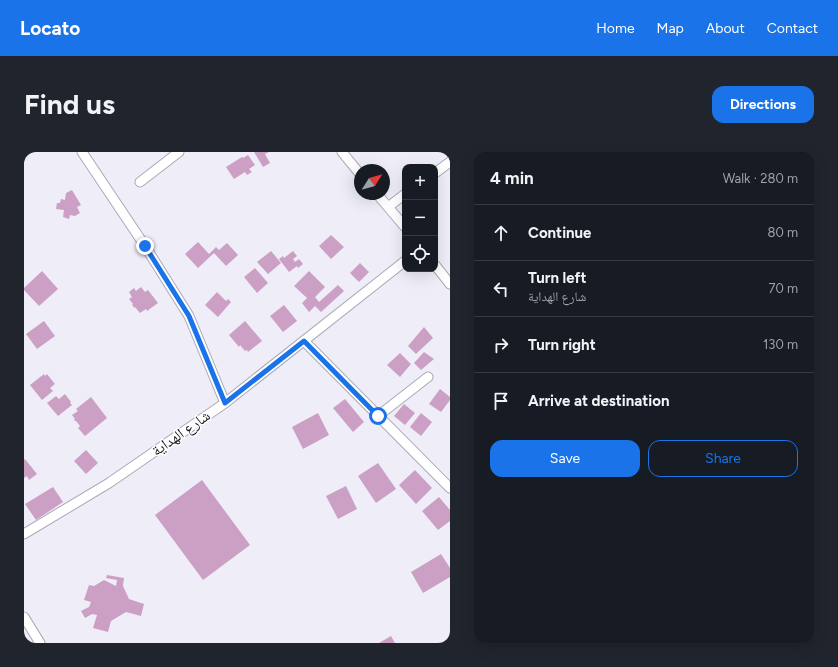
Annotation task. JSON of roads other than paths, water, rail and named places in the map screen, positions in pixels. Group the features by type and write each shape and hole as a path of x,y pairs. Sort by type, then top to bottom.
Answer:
{"street":[{"path":"82,152 145,246 189,316 225,403"},
{"path":"140,182 179,152"},
{"path":"342,152 354,167"},
{"path":"438,171 450,162"},
{"path":"388,207 402,196"},
{"path":"382,200 402,223"},
{"name":"شارع الهداية","path":"24,534 109,483 225,403 402,263"},
{"path":"438,268 450,284"},
{"path":"304,341 450,488"},
{"path":"378,416 428,377"},
{"path":"24,617 40,643"}]}
